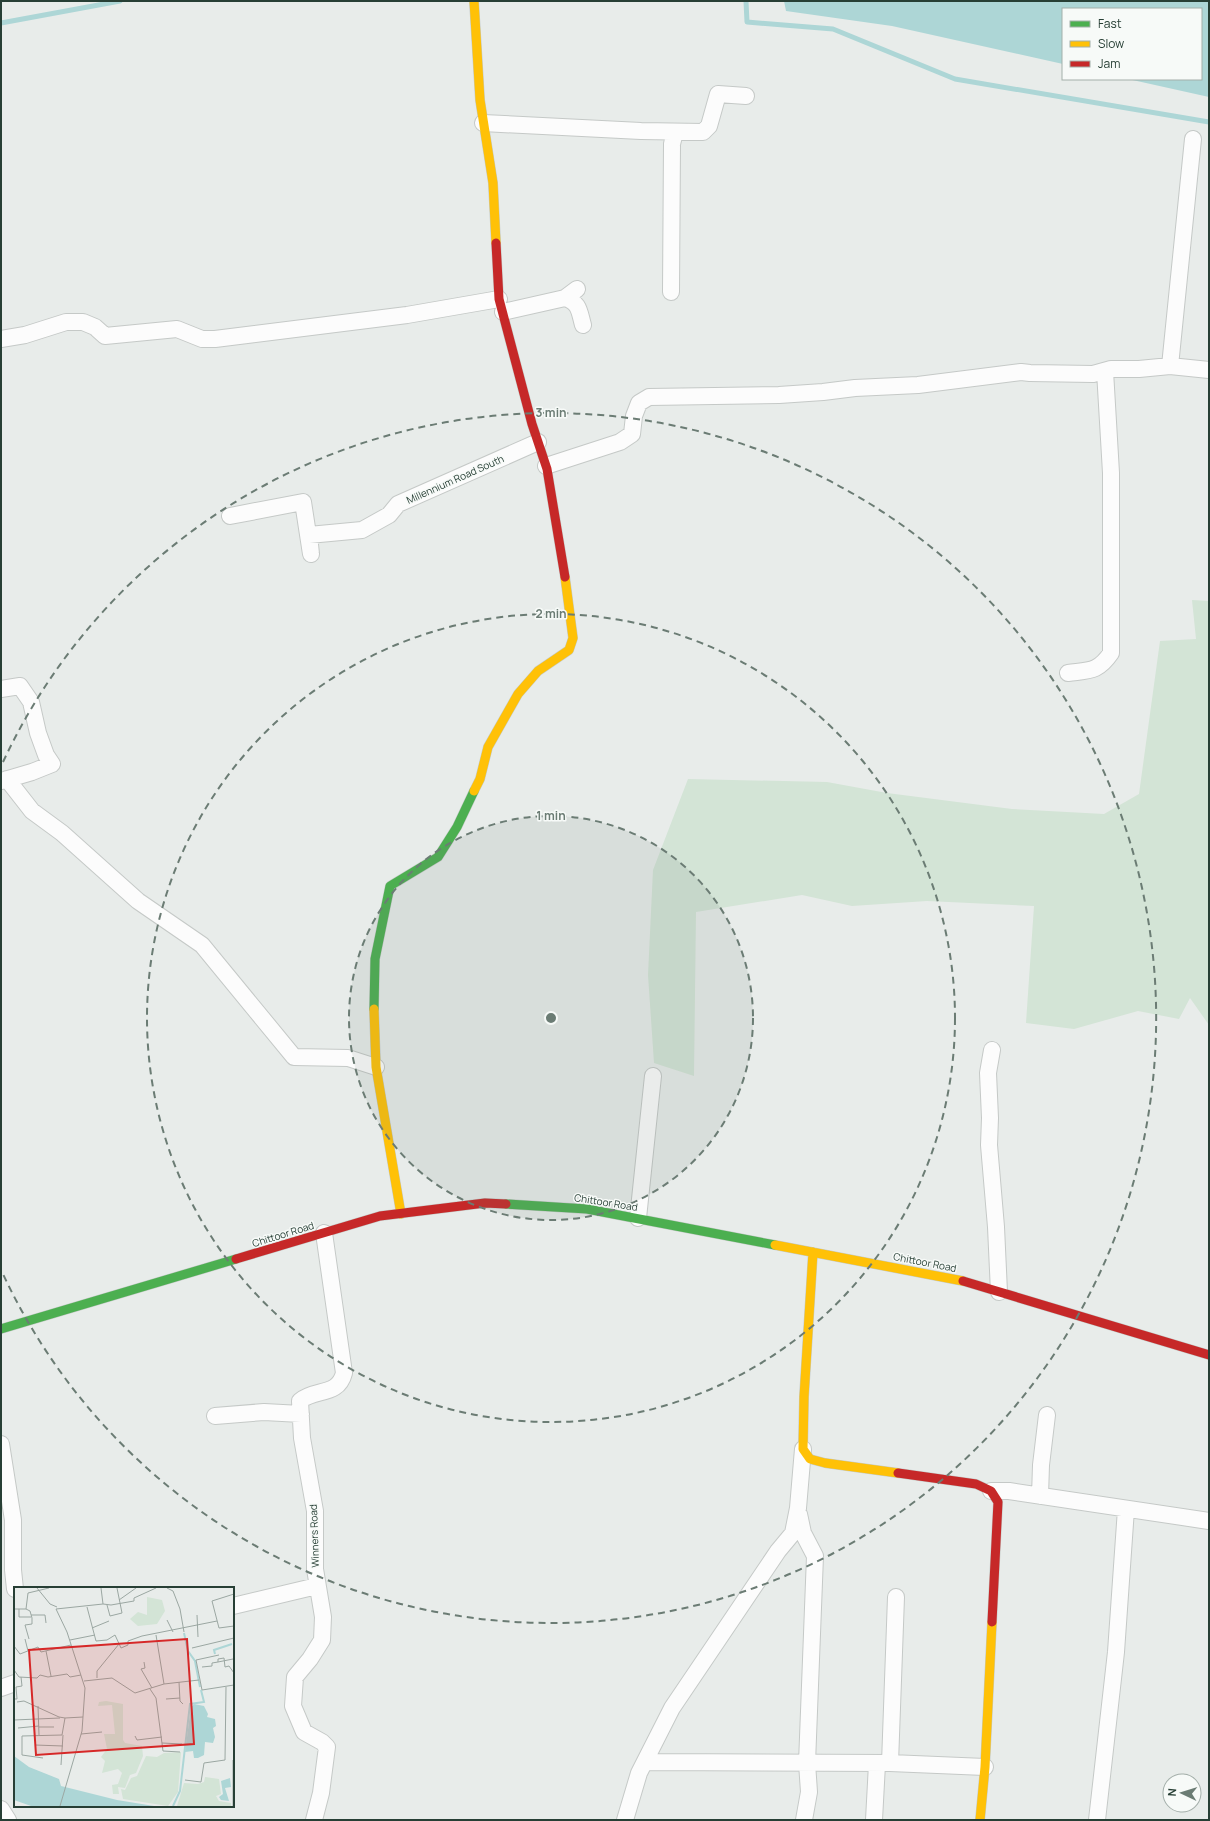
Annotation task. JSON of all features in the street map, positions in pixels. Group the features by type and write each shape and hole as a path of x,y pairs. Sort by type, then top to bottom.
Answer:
{"street":[{"path":"400,1214 376,1067 374,1024 375,958 390,886 438,857 458,827 480,779 488,747 518,694 538,670 569,650 573,638 562,551 546,466 538,442 501,306 493,183 480,100 474,1"},
{"path":"483,123 703,132 709,126 718,94 746,96"},
{"path":"671,292 672,144 675,132"},
{"path":"1170,366 1193,139"},
{"path":"1,339 25,335 66,322 83,322 95,328 105,336 177,329 202,339 215,339 407,315 501,306 571,294 578,307 583,325"},
{"path":"546,466 620,442 632,434 634,416 639,403 649,397 778,396 855,388 918,385 1021,372 1093,374 1105,371 1170,366 1209,370"},
{"path":"1068,673 1091,670 1103,664 1111,654 1111,473 1105,371"},
{"name":"Millennium Road South","path":"230,516 303,502 311,554 309,534 362,530 389,515 398,504 538,442"},
{"path":"1,689 20,686 30,702 38,733 46,755 52,764 32,772 4,780 32,811 62,833 138,901 202,944 294,1057 348,1058 376,1067"},
{"path":"992,1050 988,1073 990,1118 989,1145 996,1227 999,1292"},
{"path":"638,1218 653,1076"},
{"name":"Chittoor Road","path":"1,1329 380,1216 486,1203 587,1209 964,1281 1209,1355"},
{"name":"Winners Road","path":"314,1820 321,1793 327,1747 322,1742 304,1732 293,1706 295,1677 310,1659 322,1640 323,1617 315,1569 315,1511 302,1438 300,1401 306,1396 333,1389 340,1384 344,1373 324,1233"},
{"path":"625,1820 639,1773 672,1708 778,1551 793,1533 798,1508 803,1449 813,1252"},
{"path":"215,1416 264,1412 301,1414"},
{"path":"1040,1496 1041,1465 1047,1415"},
{"path":"1,1444 13,1520 13,1570 15,1587"},
{"path":"803,1449 810,1458 825,1463 976,1484 991,1491 1009,1491 1209,1521"},
{"path":"980,1820 985,1766 998,1502 991,1491"},
{"path":"798,1508 803,1533 815,1556 807,1763 809,1792 804,1820"},
{"path":"1097,1820 1116,1652 1126,1509"},
{"path":"234,1606 317,1586"},
{"path":"874,1820 884,1764 896,1597"},
{"path":"1,1688 14,1684"},
{"path":"645,1762 985,1766"},
{"path":"1,1809 8,1820"}],"green space":[{"path":"1192,600 1209,601 1209,1025 1190,998 1179,1019 1138,1011 1074,1029 1026,1023 1034,906 927,901 852,906 802,895 696,912 694,1076 654,1063 648,975 653,870 688,779 827,782 887,793 1012,809 1104,814 1139,794 1160,641 1196,639"}],"water":[{"path":"784,1 1209,1 1209,97 1132,80 1202,80 1202,8 1062,8 1062,64 892,26 786,11"}],"waterway":[{"path":"1,23 120,1"},
{"path":"746,1 747,22 833,29 955,79 1209,122"}],"traffic: fast":[{"path":"374,1009 375,959 390,886 438,857 457,827 474,791"},
{"path":"506,1204 587,1209 775,1245"},
{"path":"1,1329 236,1259"}],"traffic: slow":[{"path":"474,1 480,100 493,183 496,243"},
{"path":"474,791 480,779 488,747 518,694 538,671 569,650 573,638 565,577"},
{"path":"374,1009 376,1067 401,1214"},
{"path":"775,1245 963,1281"},
{"path":"813,1252 804,1397 803,1449 810,1459 825,1463 898,1473"},
{"path":"980,1820 985,1767 992,1622"}],"traffic: jam":[{"path":"496,243 499,299 532,424 547,469 565,577"},
{"path":"236,1259 380,1216 485,1203 506,1204"},
{"path":"963,1281 1209,1355"},
{"path":"898,1473 976,1484 991,1491 998,1502 992,1622"}]}
